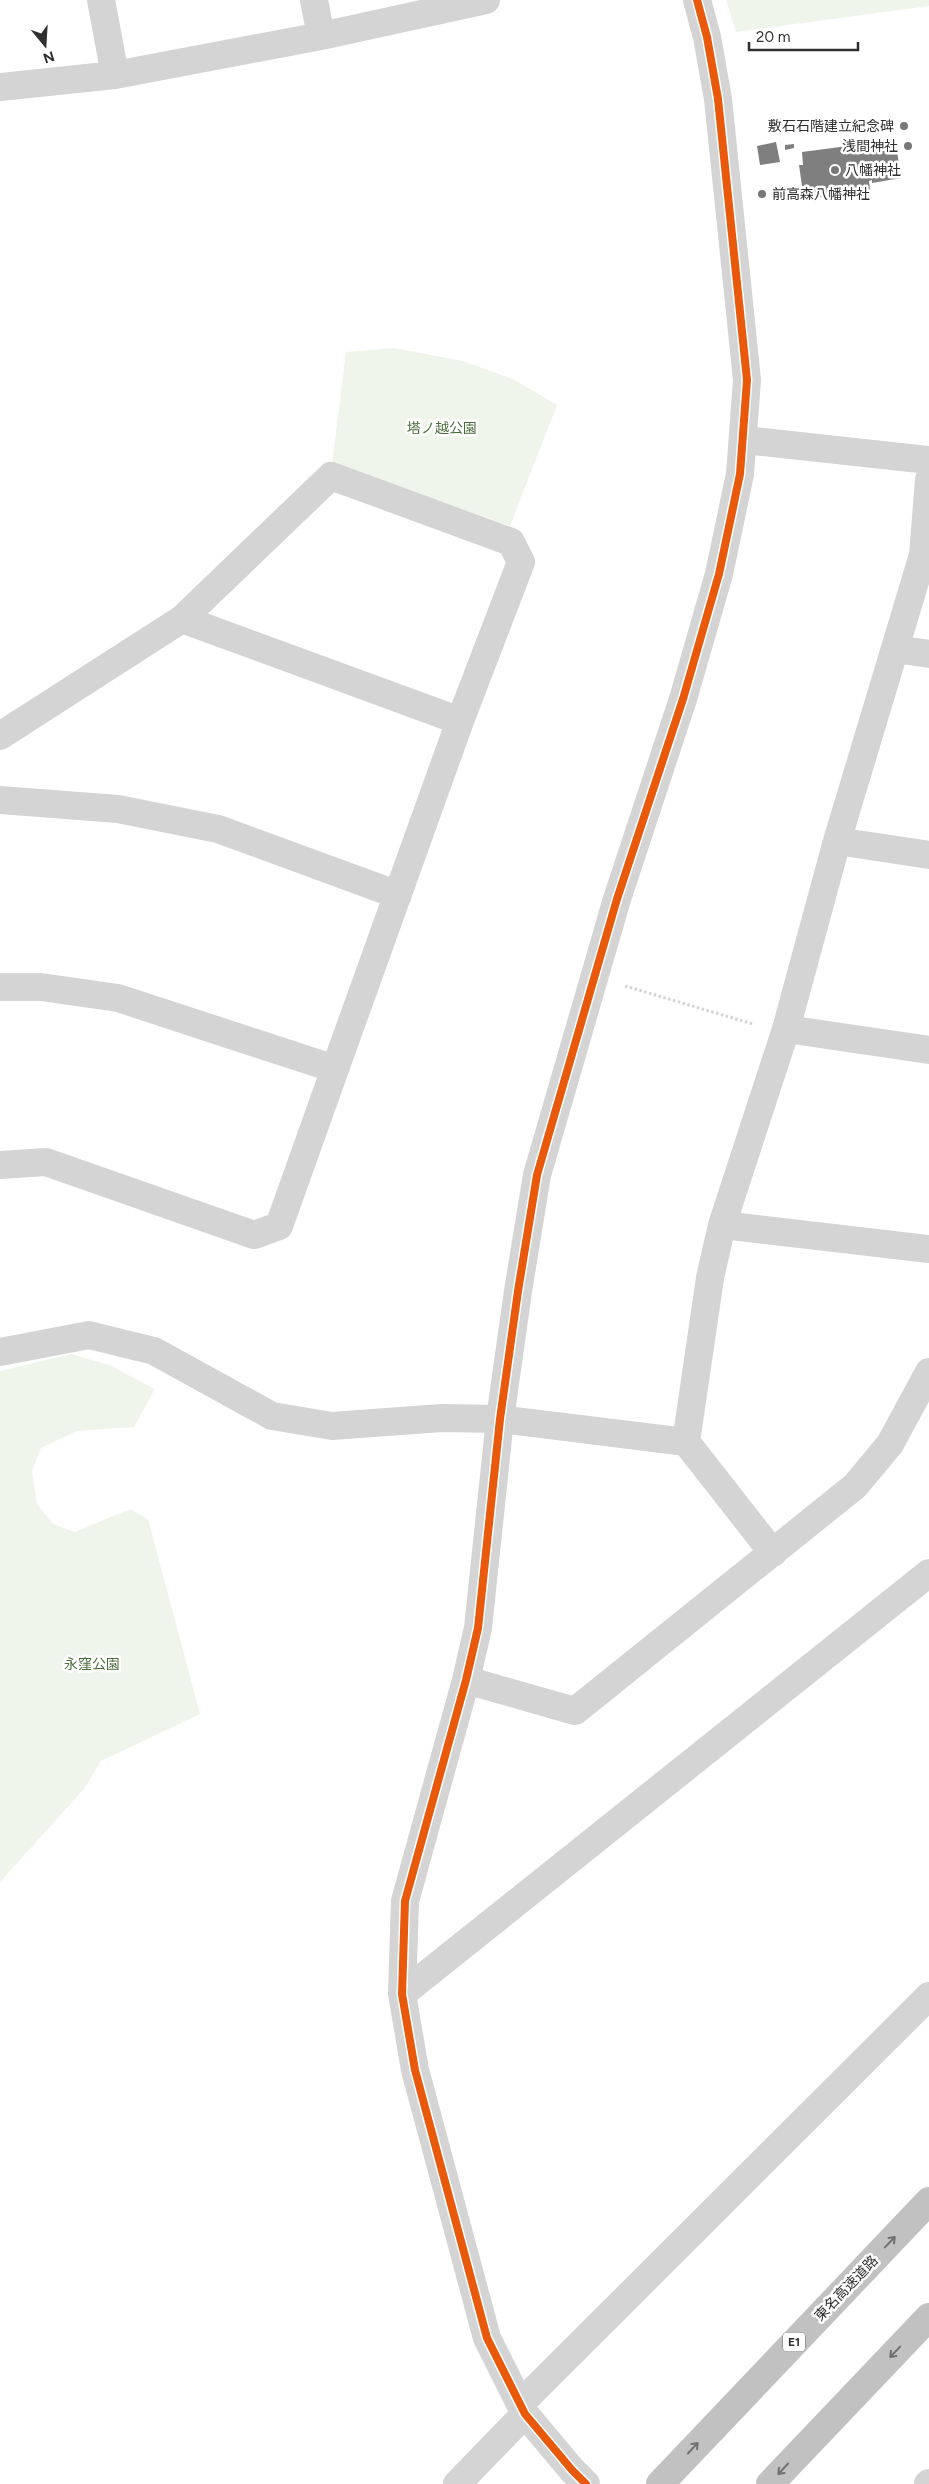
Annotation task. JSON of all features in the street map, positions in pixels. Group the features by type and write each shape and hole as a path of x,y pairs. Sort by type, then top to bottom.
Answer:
{"highway":[{"name":"東名高速道路","path":"660,2484 929,2201"},
{"path":"770,2484 929,2316"}],"street":[{"path":"102,0 115,76"},
{"path":"314,0 321,36"},
{"path":"0,88 115,76 321,36 486,0"},
{"path":"579,2477 523,2408 487,2338 416,2070 402,1994 405,1901 466,1680 478,1628 500,1419 537,1175 616,900 683,699 719,574 740,474 747,380 718,99 707,37 696,0"},
{"path":"744,440 929,460"},
{"path":"0,736 182,619 331,476 511,542 521,562 460,721 279,1226 254,1235 46,1162 0,1165"},
{"path":"686,1442 710,1278 722,1225 786,1029 837,840 923,555 929,480"},
{"path":"182,619 460,721"},
{"path":"895,649 929,654"},
{"path":"0,800 118,809 218,829 398,895"},
{"path":"837,840 929,855"},
{"path":"0,987 41,987 118,998 335,1069"},
{"path":"786,1029 929,1050"},
{"path":"722,1225 929,1249"},
{"path":"0,1352 89,1335 154,1351 272,1416 332,1426 442,1418 500,1419 686,1442 773,1553"},
{"path":"466,1680 575,1711 855,1486 890,1444 929,1372"},
{"path":"402,1994 929,1573"},
{"path":"457,2484 523,2408 929,1996"}],"path":[{"path":"648,993 732,1018"}],"green space":[{"path":"726,0 929,0 929,6 736,32"},
{"name":"塔ノ越公園","path":"394,348 463,361 513,379 557,405 510,526 332,464 346,352"},
{"name":"永窪公園","path":"71,1354 109,1365 155,1389 134,1427 77,1431 41,1448 32,1471 37,1504 53,1524 75,1532 130,1509 148,1519 200,1714 101,1761 84,1789 0,1882 0,1371"}],"building":[{"path":"776,142 780,162 760,165 757,146"},
{"path":"794,144 794,148 785,150 785,145"},
{"path":"863,144 865,150 896,144 901,178 872,183 872,180 869,181 870,190 808,199 806,186 802,186 799,165 803,165 802,152"}],"cycle path":[{"path":"586,2484 525,2414 487,2338 415,2070 402,1994 405,1901 466,1680 478,1628 500,1419 537,1175 617,899 683,699 719,574 740,474 747,380 718,99 707,37 697,0"}],"place":[{"name":"敷石石階建立紀念碑","path":"904,126"},
{"name":"浅間神社","path":"908,146"},
{"name":"八幡神社","path":"835,170"},
{"name":"前高森八幡神社","path":"762,194"}]}
